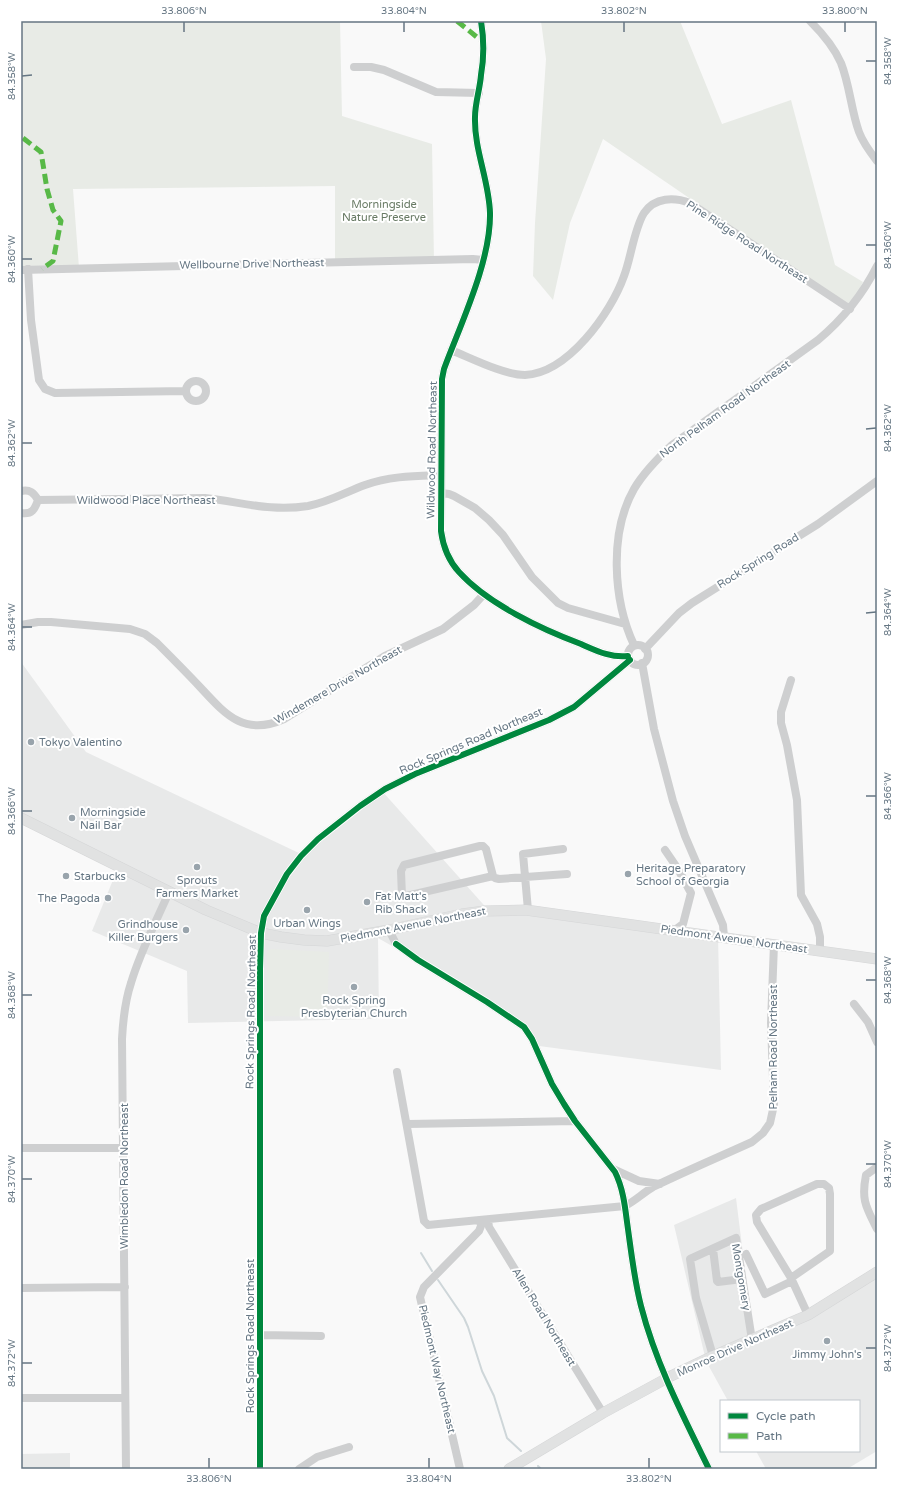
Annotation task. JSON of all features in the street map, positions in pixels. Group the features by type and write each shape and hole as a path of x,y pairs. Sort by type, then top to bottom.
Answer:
{"main road":[{"name":"Piedmont Avenue Northeast","path":"22,817 206,910 261,933 292,939 327,940 389,930 468,913 493,910 528,910 774,944 877,960"},
{"name":"Monroe Drive Northeast","path":"509,1469 603,1413 666,1380 713,1356 808,1315 877,1272"}],"street":[{"name":"Wildwood Road Northeast","path":"482,21 483,58 475,115 475,132 490,212 488,236 483,260 444,368 442,379 441,530 446,552 451,562 459,572 484,594 520,616 570,640 610,656 629,658"},
{"path":"810,21 826,39 840,62 847,82 856,124 865,144 877,161"},
{"path":"354,67 371,67 384,70 436,92 478,93"},
{"name":"Pine Ridge Road Northeast","path":"451,350 516,374 537,373 556,364 588,337 612,302 624,276 644,213 655,203 669,199 680,199 690,204 850,309"},
{"name":"Wellbourne Drive Northeast","path":"24,270 466,259 483,260"},
{"name":"North Pelham Road Northeast","path":"634,645 626,624 618,583 618,541 621,522 626,507 642,476 672,445 818,340 835,326 861,295 877,266"},
{"path":"24,270 39,380 45,389 55,393 186,391"},
{"name":"Wildwood Place Northeast","path":"38,500 205,498 260,507 290,508 325,502 366,485 385,480 405,477 441,475"},
{"name":"Rock Spring Road","path":"645,649 679,613 692,603 812,528 877,481"},
{"path":"21,491 25,490 33,492 38,500 32,512 25,514 21,513"},
{"path":"441,493 454,496 474,508 489,520 503,535 532,577 558,603 568,608 626,624"},
{"name":"Windemere Drive Northeast","path":"21,625 38,622 51,622 130,630 144,634 157,643 230,717 246,724 266,725 284,719 385,656 443,629 474,605 484,594"},
{"path":"634,645 640,645 645,649 647,655 646,660 642,663 634,664 629,658 629,650 634,645"},
{"name":"Rock Springs Road Northeast","path":"260,1469 261,933 264,916 280,886 295,864 318,839 358,808 386,789 415,774 549,720 574,707 629,658"},
{"path":"642,663 654,729 673,801 685,836 723,925 724,937"},
{"path":"791,680 781,712 781,723 787,745 796,800 801,895 817,924 820,936 820,951"},
{"path":"492,876 486,849 483,846 458,850 404,865 401,871 402,896 492,876 499,880 567,874"},
{"path":"528,910 523,854 562,849"},
{"path":"665,850 678,869 691,893 683,924 675,930"},
{"name":"Wimbledon Road Northeast","path":"126,1469 122,1039 126,1005 137,966 169,892"},
{"path":"389,930 396,944 418,960 487,1002 524,1028 532,1038 552,1084 575,1121 613,1169 620,1182 641,1305 651,1342 666,1380 708,1469"},
{"name":"Pelham Road Northeast","path":"625,1206 660,1184 752,1142 763,1133 770,1123 774,1105 771,1023 774,944"},
{"path":"854,1004 868,1022 877,1042"},
{"path":"397,1072 408,1124 425,1223 431,1225 625,1206"},
{"path":"408,1124 575,1121"},
{"path":"21,1148 123,1148"},
{"path":"877,1167 866,1175 863,1194 864,1203 877,1229"},
{"path":"613,1169 639,1181 660,1184"},
{"path":"746,1254 765,1294 791,1280 830,1251 829,1188 824,1184 817,1184 761,1209 756,1214 757,1222 791,1280 808,1315"},
{"name":"Allen Road Northeast","path":"484,1220 603,1413"},
{"name":"Piedmont Way Northeast","path":"460,1469 420,1297 424,1287 479,1231 484,1220"},
{"name":"Montgomery","path":"713,1356 696,1298 690,1259 736,1238 752,1340"},
{"path":"712,1249 717,1281 742,1279"},
{"path":"21,1288 124,1287"},
{"path":"260,1335 321,1336"},
{"path":"21,1398 126,1398"},
{"path":"299,1469 317,1457 349,1447"}],"shaded area":[{"path":"21,662 86,752 301,854 382,791 491,913 556,912 718,936 721,1070 539,1046 508,1012 378,938 379,1019 188,1023 187,971 92,931 120,863 21,820"},
{"path":"736,1198 753,1334 819,1309 877,1273 877,1451 847,1469 766,1469 757,1452 860,1452 860,1400 727,1400 706,1361 674,1225"},
{"path":"70,1453 70,1469 21,1469 21,1454"}],"green space":[{"name":"Morningside Nature Preserve","path":"21,21 340,21 342,116 432,144 434,261 335,263 335,186 73,189 79,268 21,269"},
{"path":"541,21 680,21 722,124 791,100 835,265 863,282 850,308 603,139 570,223 553,300 533,276 546,59"},
{"path":"268,950 329,952 327,1017 266,1016 267,953"}],"waterway":[{"path":"421,1253 432,1271"},
{"path":"438,1280 464,1318 468,1327 482,1371 494,1396 507,1438 521,1451"},
{"path":"538,1466 541,1469"}],"marked path":[{"path":"457,21 483,42"},
{"path":"23,138 41,152 47,189 53,210 61,221 53,261 42,269"}],"cycle path":[{"path":"481,21 483,55 475,112 475,129 489,201 489,232 486,251 474,292 444,369 442,379 441,531 443,542 449,558 459,572 471,584 500,605 549,631 598,651 610,655 628,656"},
{"path":"260,1469 260,969 261,933 264,916 287,874 301,856 318,839 360,806 385,789 415,774 549,720 574,707 630,660"},
{"path":"396,944 418,960 487,1002 524,1027 532,1039 552,1084 564,1104 575,1121 615,1172 623,1197 636,1285 647,1327 662,1369 709,1469"}],"place":[{"name":"Tokyo Valentino","path":"31,742"},
{"name":"Morningside Nail Bar","path":"72,818"},
{"name":"Sprouts Farmers Market","path":"197,867"},
{"name":"Heritage Preparatory School of Georgia","path":"628,874"},
{"name":"Starbucks","path":"66,876"},
{"name":"The Pagoda","path":"108,898"},
{"name":"Fat Matt's Rib Shack","path":"367,902"},
{"name":"Urban Wings","path":"307,910"},
{"name":"Grindhouse Killer Burgers","path":"186,930"},
{"name":"Rock Spring Presbyterian Church","path":"354,987"},
{"name":"Jimmy John's","path":"827,1341"}]}
